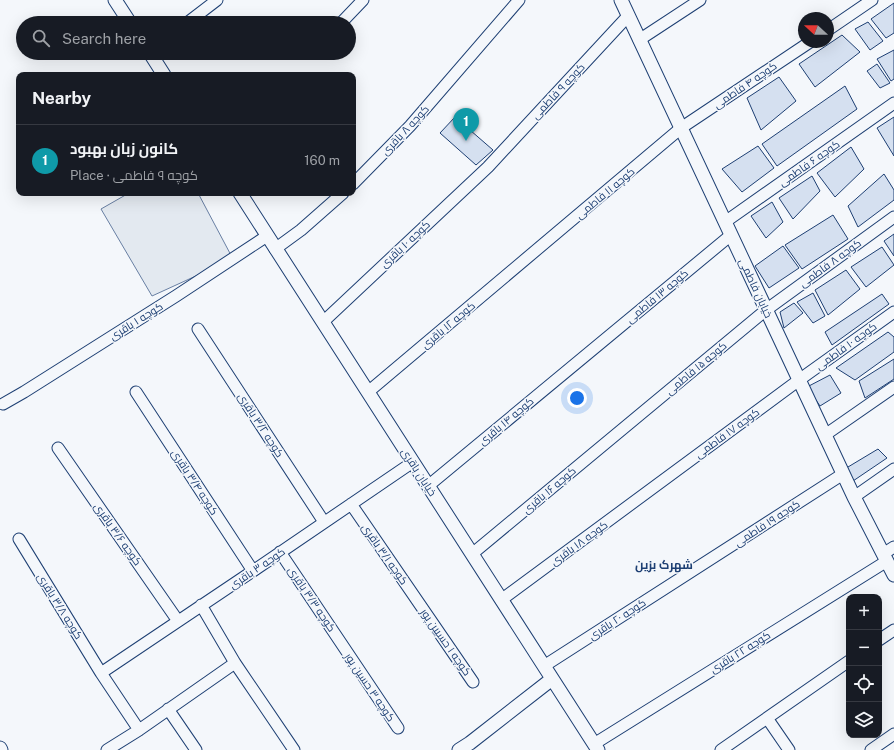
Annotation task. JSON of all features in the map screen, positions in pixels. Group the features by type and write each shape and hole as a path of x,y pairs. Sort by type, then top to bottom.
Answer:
{"street":[{"path":"115,0 125,16"},
{"path":"196,16 217,0"},
{"path":"348,16 363,0"},
{"name":"کوچه ۸ باقری","path":"356,181 410,126 519,0"},
{"name":"خیابان فاطمی","path":"621,0 843,474 894,574"},
{"path":"639,40 700,0"},
{"path":"834,26 872,0"},
{"name":"کوچه ۹ فاطمی","path":"488,167 628,16"},
{"name":"کوچه ۴ فاطمی","path":"681,128 801,48"},
{"path":"154,60 162,72"},
{"name":"کوچه ۶ فاطمی","path":"725,222 893,103"},
{"name":"کوچه ۱۱ فاطمی","path":"529,257 681,128"},
{"name":"کوچه ۱۰ باقری","path":"323,322 488,167"},
{"name":"خیابان باقری","path":"242,196 596,747"},
{"path":"275,249 301,230 340,196"},
{"name":"کوچه ۸ فاطمی","path":"766,310 894,217"},
{"name":"کوچه ۱۳ فاطمی","path":"583,357 731,235"},
{"name":"کوچه ۱ باقری","path":"3,404 176,296 268,236"},
{"name":"کوچه ۱۲ باقری","path":"368,392 529,257"},
{"name":"کوچه ۱۵ فاطمی","path":"626,426 766,310"},
{"name":"کوچه ۱۰ فاطمی","path":"799,380 894,312"},
{"name":"کوچه ۳/۲ باقری","path":"198,329 324,522"},
{"name":"کوچه ۱۴ باقری","path":"428,486 583,357"},
{"name":"کوچه ۱۷ فاطمی","path":"656,486 799,380"},
{"path":"825,436 894,387"},
{"name":"کوچه ۳/۴ باقری","path":"136,392 253,571"},
{"name":"کوچه ۱۶ باقری","path":"472,554 626,426"},
{"name":"کوچه ۳/۶ باقری","path":"58,448 178,621"},
{"name":"کوچه ۳ باقری","path":"101,673 413,462"},
{"path":"854,497 894,469"},
{"name":"کوچه ۱۹ فاطمی","path":"690,572 843,474"},
{"name":"کوچه ۱۸ باقری","path":"501,600 656,486"},
{"name":"کوچه ۳/۱ باقری","path":"351,504 419,603"},
{"name":"کوچه ۳/۸ باقری","path":"19,538 101,673 139,730"},
{"name":"کوچه ۲۲ باقری","path":"596,747 885,558 894,547"},
{"name":"کوچه ۳/۳ باقری","path":"280,552 343,646"},
{"name":"کوچه ۲۰ باقری","path":"544,666 690,572"},
{"name":"کوچه ۱ حسیین پور","path":"419,603 473,682"},
{"path":"201,606 235,663 294,750"},
{"path":"882,638 894,630"},
{"name":"کوچه ۳ حسین پور","path":"343,646 398,728"},
{"path":"107,750 139,730 235,663"},
{"path":"721,750 846,663"},
{"path":"459,750 552,679"},
{"path":"168,709 196,750"},
{"path":"767,718 789,750"},
{"path":"870,750 894,734"}],"shaded area":[{"path":"124,196 200,196 233,259 152,296 101,209"}],"building":[{"path":"894,3 894,33 886,38 871,19"},
{"path":"868,22 883,41 870,50 855,29"},
{"path":"842,35 860,52 815,87 799,64 823,48 834,48 834,40"},
{"path":"894,50 894,79 891,81 877,59"},
{"path":"877,64 890,83 880,88 867,71"},
{"path":"779,77 796,101 761,130 747,98"},
{"path":"845,86 857,109 777,166 762,144"},
{"path":"455,117 493,150 476,165 440,133"},
{"path":"894,117 894,156 877,128"},
{"path":"758,146 774,168 742,192 722,169"},
{"path":"851,147 864,169 835,197 817,173"},
{"path":"884,174 894,190 894,200 858,227 848,206"},
{"path":"812,176 820,191 793,219 779,198"},
{"path":"772,202 783,222 766,238 751,216"},
{"path":"833,215 848,239 802,269 785,245"},
{"path":"894,234 894,256 884,241"},
{"path":"783,246 799,268 769,288 755,266"},
{"path":"882,247 894,265 866,287 851,267"},
{"path":"846,270 860,289 828,315 815,290"},
{"path":"813,293 825,316 813,323 797,302"},
{"path":"882,294 889,304 832,345 825,332"},
{"path":"794,303 803,313 784,328 780,312"},
{"path":"888,332 894,337 894,352 855,380 836,368"},
{"path":"894,359 894,379 865,398 859,381"},
{"path":"830,375 841,393 820,406 807,387"},
{"path":"878,449 887,458 853,481 843,470"}],"place":[{"name":"کانون زبان بهبود","path":"466,141"}],"district":[{"name":"شهرک بزین","path":"664,565"}]}
